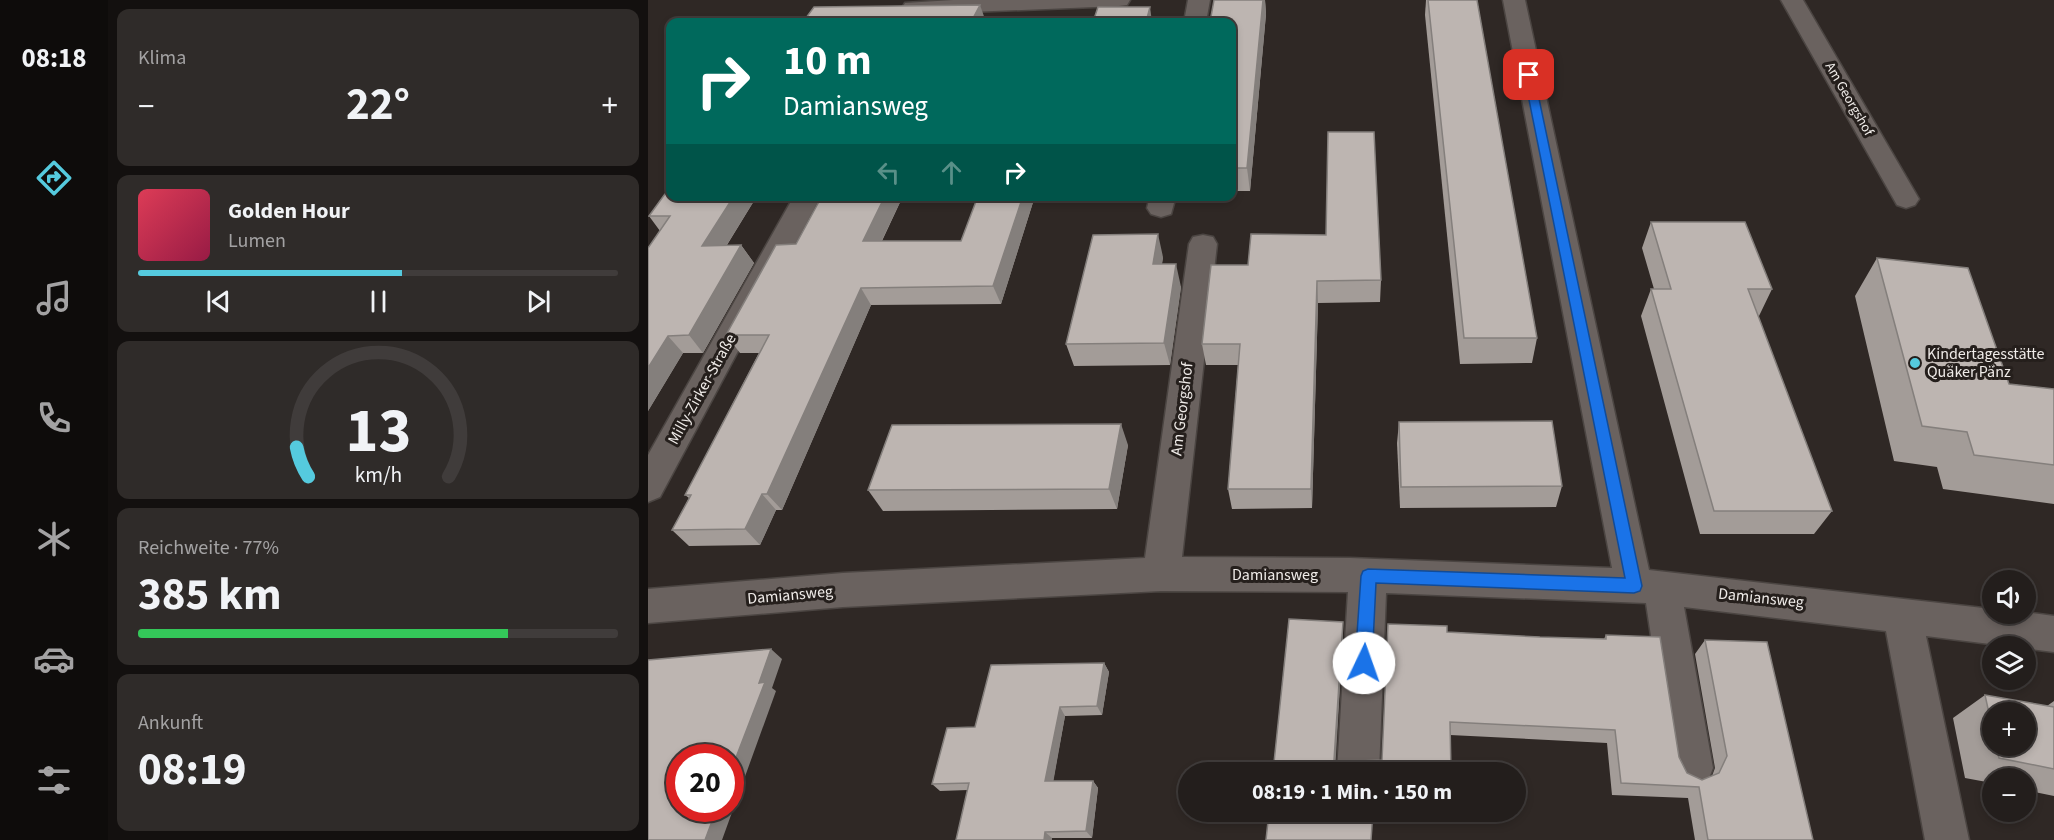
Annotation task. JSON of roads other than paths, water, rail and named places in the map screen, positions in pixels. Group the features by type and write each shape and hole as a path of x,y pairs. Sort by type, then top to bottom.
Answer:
{"street":[{"path":"909,15 1119,0"},
{"path":"1196,18 1199,0"},
{"path":"1514,0 1648,587 1692,768"},
{"name":"Am Georgshof","path":"1792,0 1906,199"},
{"name":"Milly-Zirker-Straße","path":"648,487 805,201"},
{"name":"Am Georgshof","path":"1161,574 1203,244"},
{"name":"Damiansweg","path":"648,606 843,590 1161,574 1368,576 1648,587 2054,634"},
{"path":"1359,762 1368,576"},
{"path":"1902,615 1947,840"}],"place":[{"name":"Kindertagesstätte Quäker Pänz","path":"1915,363"}]}
